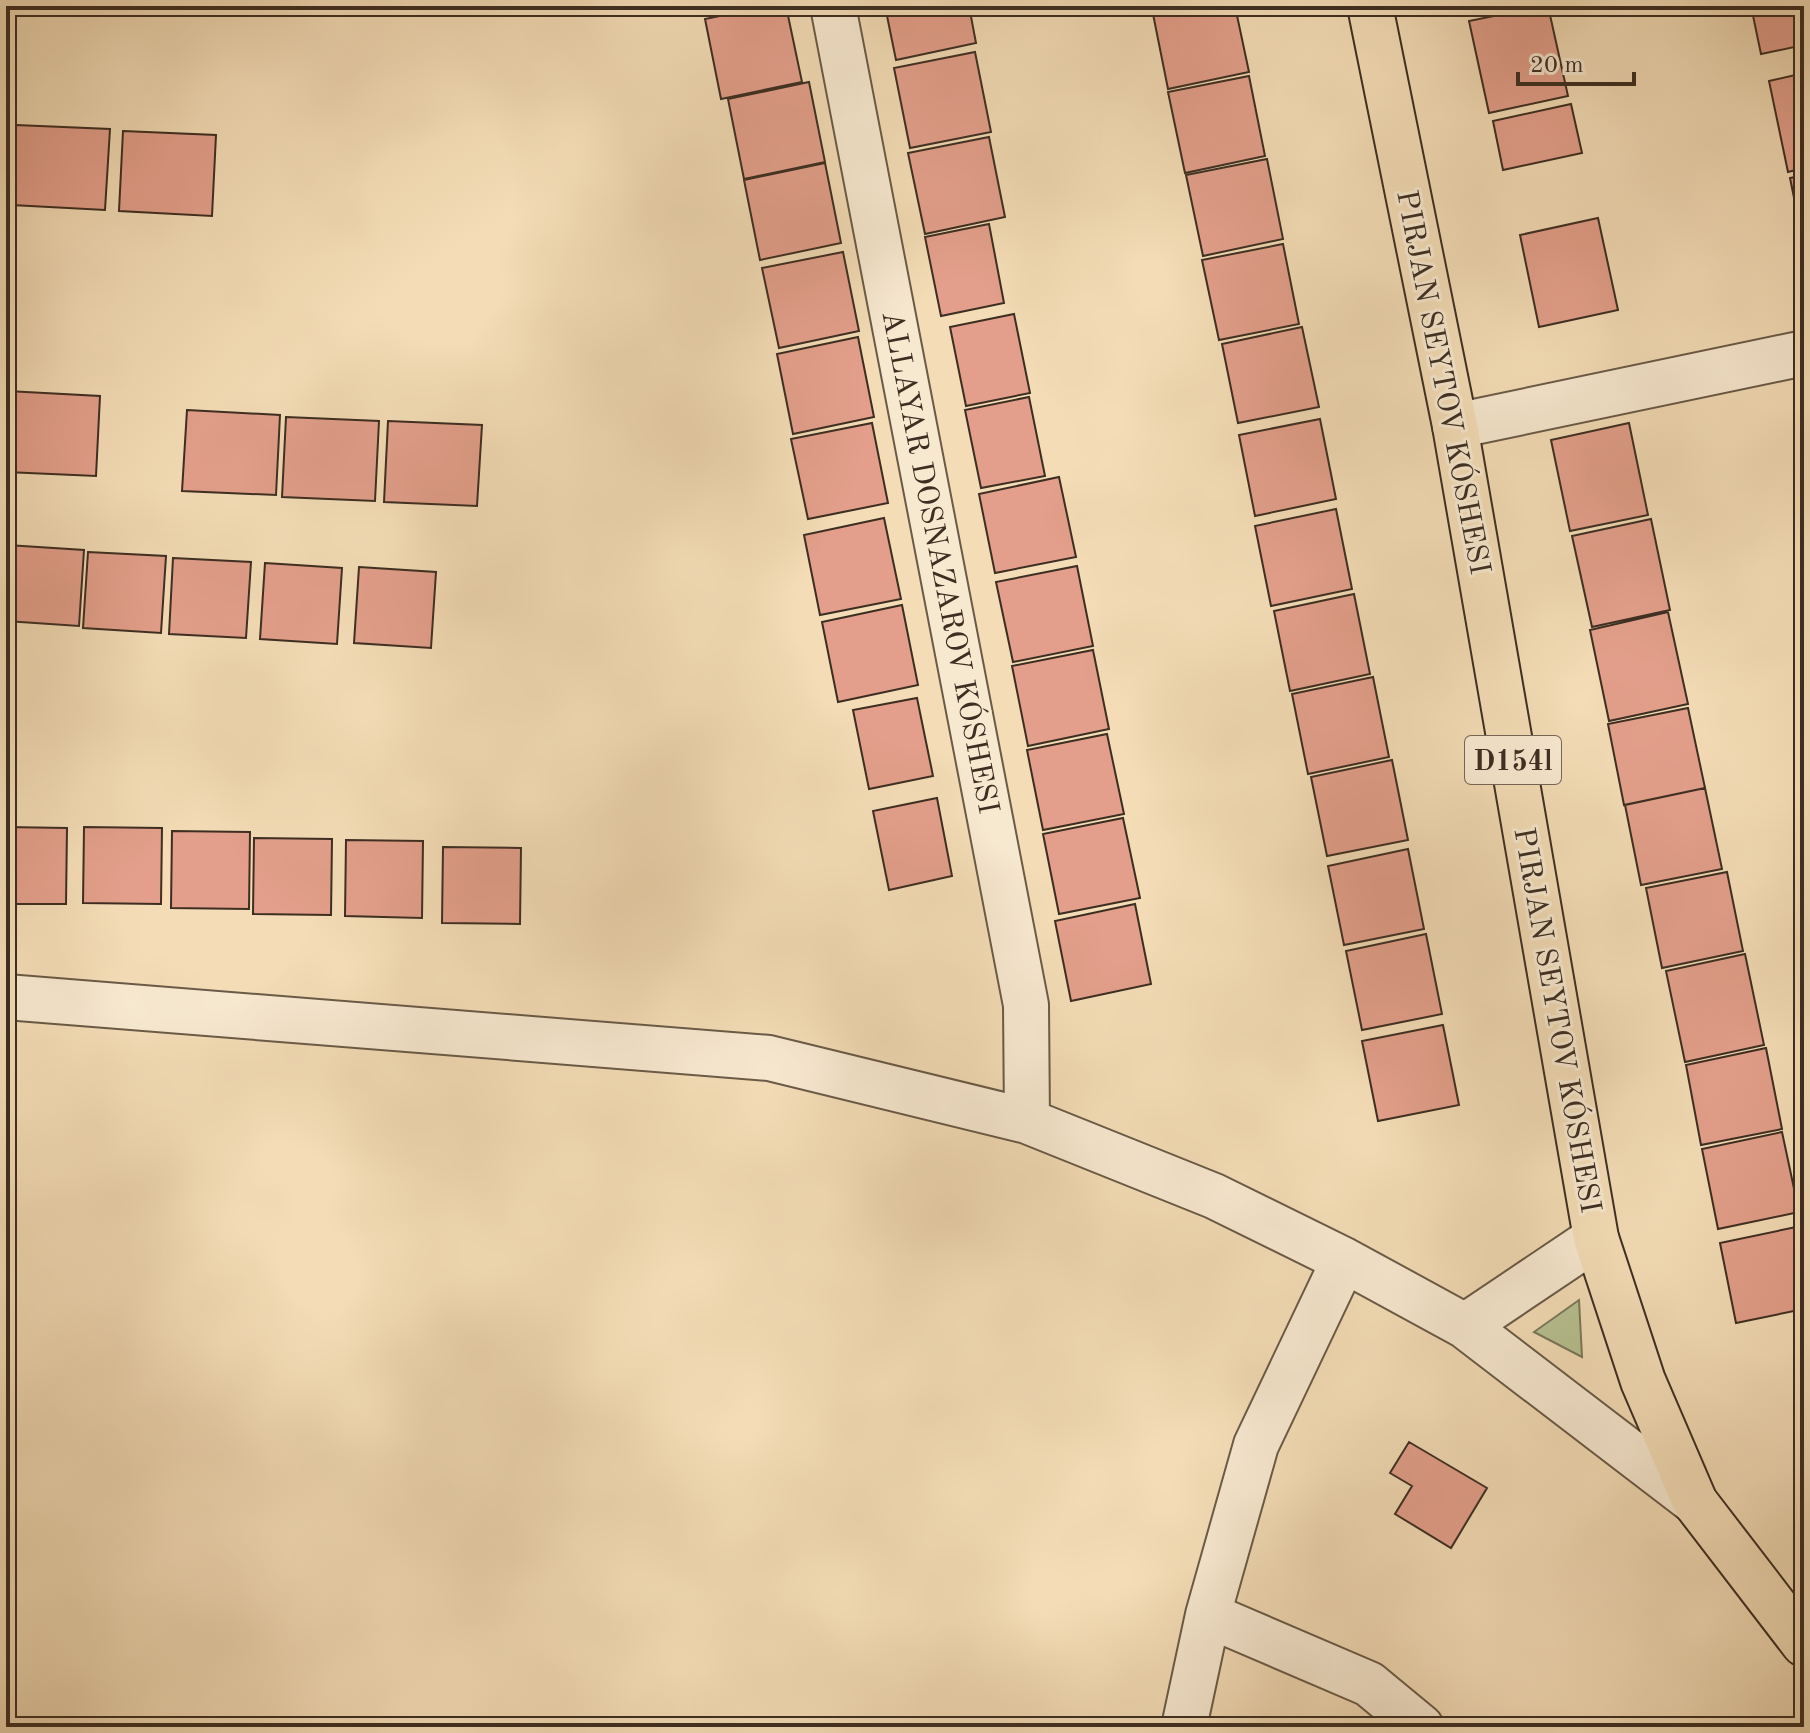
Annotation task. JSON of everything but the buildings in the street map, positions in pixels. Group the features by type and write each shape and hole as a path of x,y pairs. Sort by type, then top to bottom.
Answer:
{"main road":[{"name":"PIRJAN SEYTOV KÓSHESI","path":"1370,6 1455,426 1596,1238 1643,1381 1695,1502"},
{"name":"D154l","path":"1695,1502 1804,1644"}],"street":[{"name":"ALLAYAR DOSNAZAROV KÓSHESI","path":"833,6 1026,1005 1027,1121"},
{"path":"1455,426 1804,353"},
{"path":"6,997 769,1058 1027,1121 1214,1196 1344,1260 1465,1326 1695,1502"},
{"path":"1465,1326 1596,1238"},
{"path":"1184,1727 1208,1615 1256,1445 1344,1260"},
{"path":"1208,1615 1369,1684 1421,1727"}],"green space":[{"path":"1579,1300 1582,1357 1534,1332"}]}
